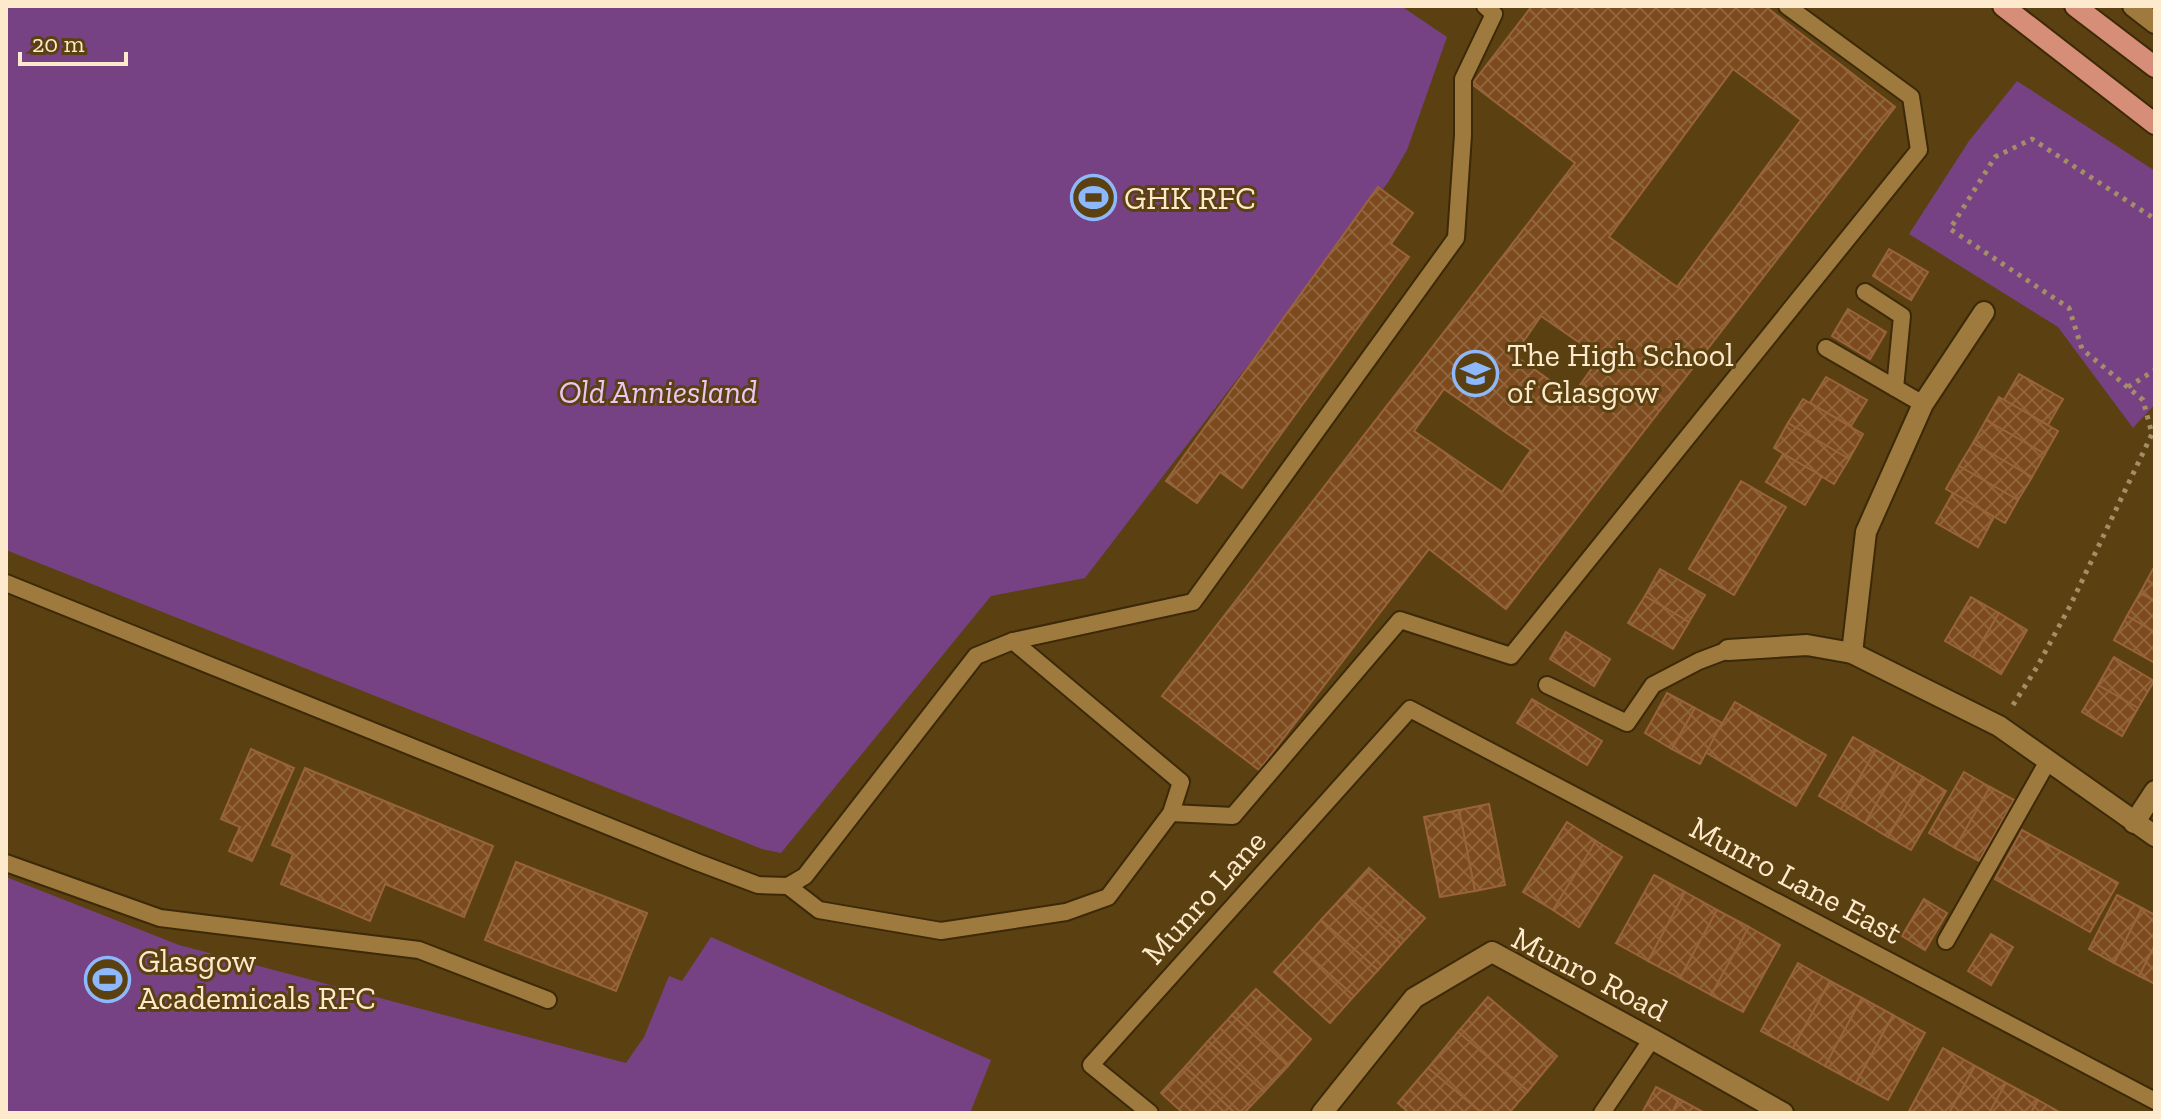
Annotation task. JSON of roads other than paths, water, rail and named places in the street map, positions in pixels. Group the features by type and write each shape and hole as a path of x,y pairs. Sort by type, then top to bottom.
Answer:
{"main road":[{"path":"2003,6 2155,124"},
{"path":"2075,6 2155,67"}],"street":[{"path":"2133,6 2154,21"},
{"path":"1852,653 1866,532 1923,404 1984,312"},
{"path":"1728,650 1807,645 1852,653 1999,726 2155,836"},
{"path":"2134,823 2155,791"},
{"name":"Munro Road","path":"1322,1113 1414,998 1492,952 1783,1113"}],"lane":[{"path":"6,583 697,862 758,885 788,886 805,876 976,656 1013,641 1193,602 1456,238 1463,135 1463,79 1494,14 1485,6"},
{"path":"1171,813 1233,816 1400,620 1511,656 1919,150 1911,97 1787,6"},
{"path":"1865,292 1902,316 1895,388"},
{"path":"1826,348 1923,404"},
{"path":"788,886 819,910 941,931 1066,912 1108,897 1171,813 1181,782 1013,641"},
{"path":"1547,685 1627,723 1653,685 1728,650"},
{"name":"Munro Lane East","path":"1410,709 2155,1101"},
{"name":"Munro Lane","path":"1150,1113 1091,1065 1410,709"},
{"path":"1946,941 2048,761"},
{"path":"6,863 160,918 419,950 548,1000"},
{"path":"1602,1113 1652,1039"}],"place":[{"name":"GHK RFC","path":"1093,198"},
{"name":"The High School of Glasgow","path":"1476,373"},
{"name":"Glasgow Academicals RFC","path":"107,979"}],"park label":[{"name":"Old Anniesland","path":"658,392"}]}
